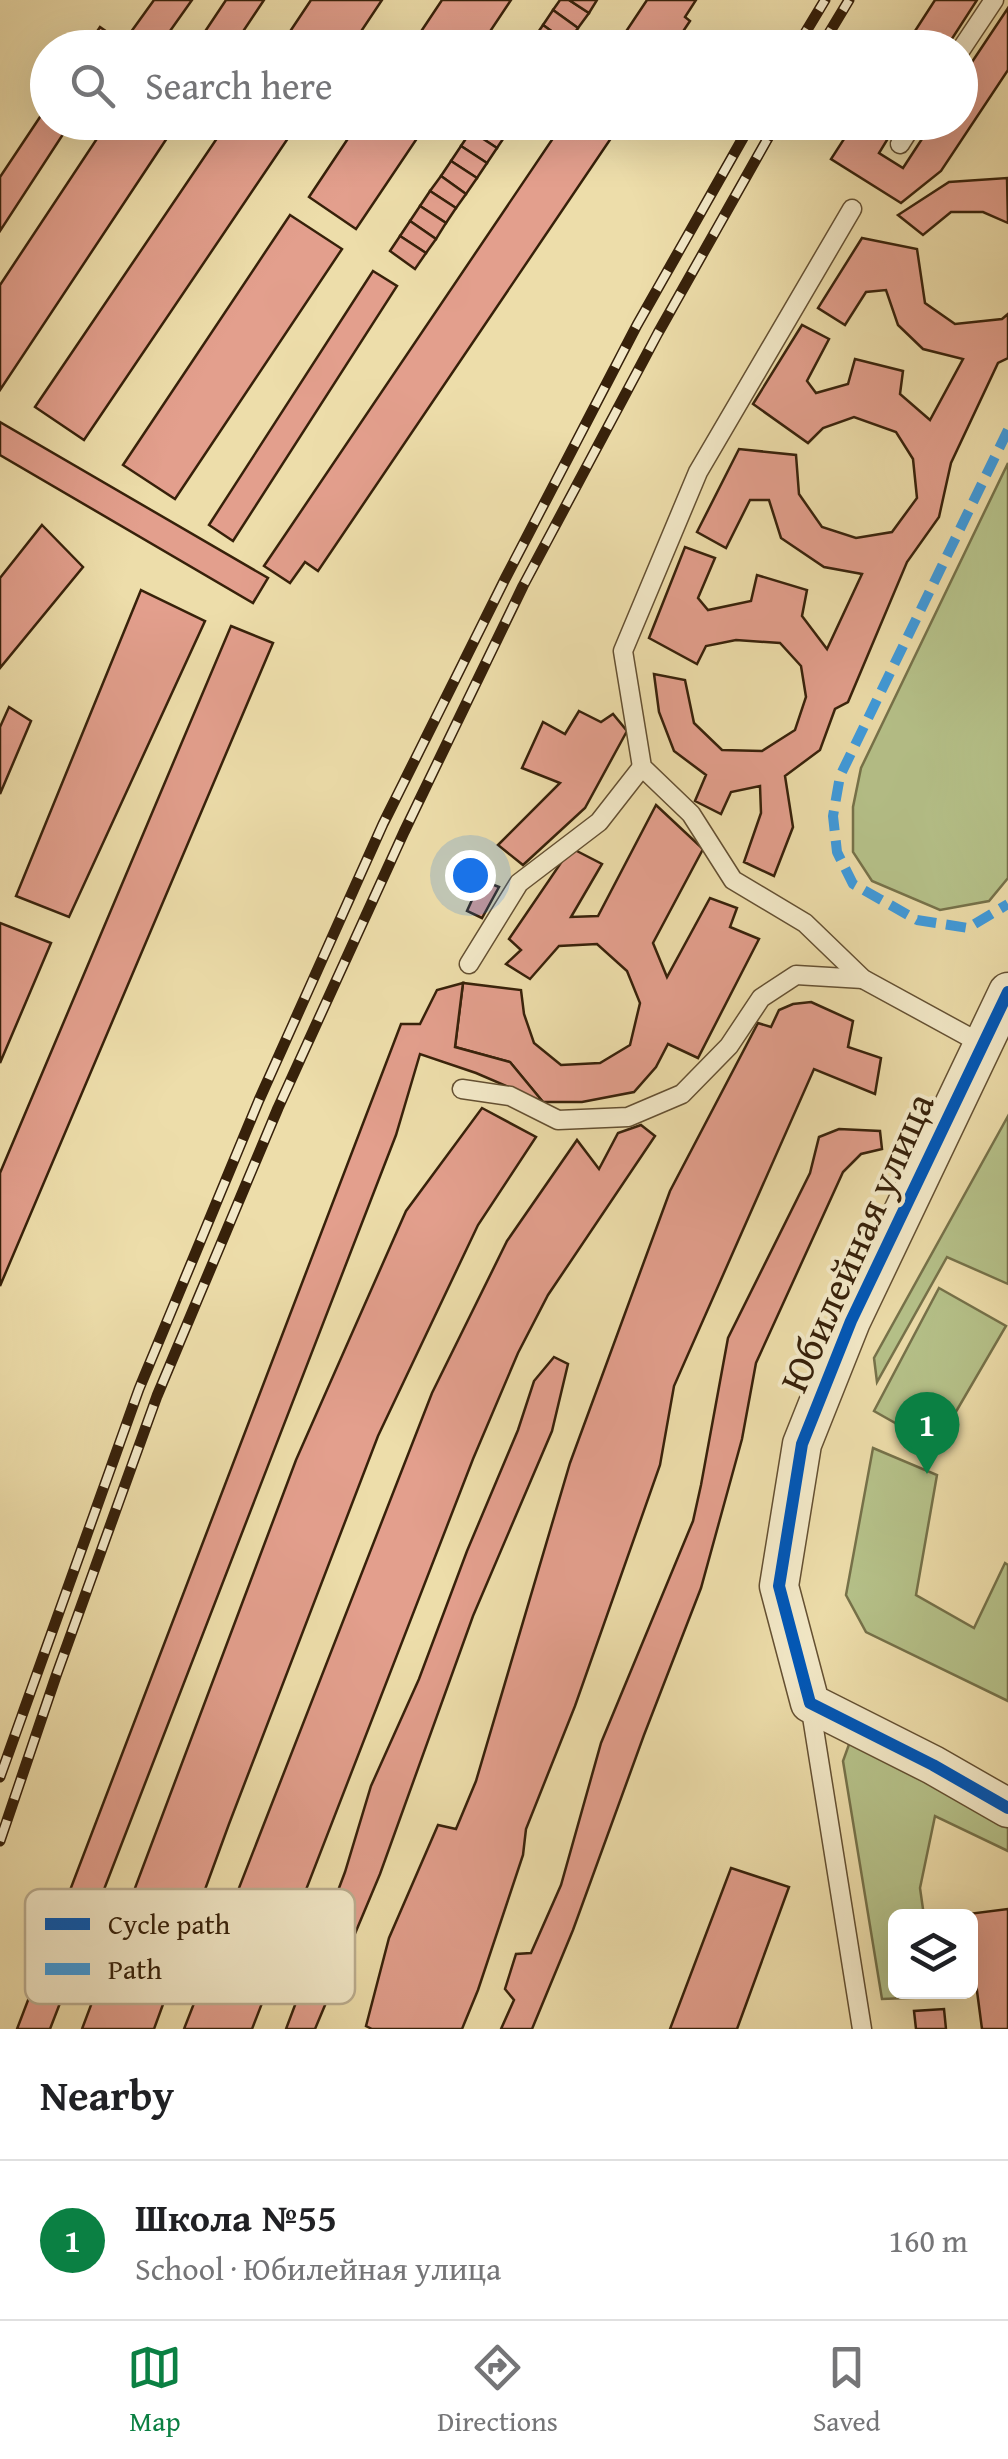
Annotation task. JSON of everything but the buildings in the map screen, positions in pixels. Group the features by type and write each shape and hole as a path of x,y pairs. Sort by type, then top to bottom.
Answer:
{"street":[{"name":"Юбилейная улица","path":"810,1703 780,1586 802,1444 852,1321 1008,992"},
{"path":"810,1703 1008,1808"}],"lane":[{"path":"974,30 994,0"},
{"path":"900,144 903,140"},
{"path":"852,209 698,472 624,651 642,768 691,814 732,880 805,923 864,979 982,1044"},
{"path":"470,964 519,883 598,822 642,768"},
{"path":"462,1090 510,1096 558,1120 628,1117 682,1094 729,1046 761,998 796,976 864,979"},
{"path":"810,1703 862,2029"}],"green space":[{"path":"1008,463 1008,878 989,901 940,910 872,881 853,852 853,807 861,768"},
{"path":"1008,1116 1008,1284 947,1257 877,1382 874,1358"},
{"path":"939,1288 1006,1326 936,1446 874,1411"},
{"path":"873,1448 937,1475 916,1595 974,1628 1005,1563 1008,1565 1008,1701 866,1632 846,1595"},
{"path":"852,1736 1008,1820 1008,1851 935,1816 920,1888 923,1909 888,1909 888,1999 882,1999 843,1761"}],"railway":[{"path":"807,30 825,0"},
{"path":"831,30 849,0"},
{"path":"0,1777 139,1389 259,1100 383,824 637,325 742,140"},
{"path":"0,1841 157,1396 278,1108 404,832 523,586 767,140"}],"marked path":[{"path":"1008,430 840,776 833,816 837,852 853,884 917,920 968,928 1008,904"}],"cycle path":[{"path":"1008,992 851,1321 802,1444 779,1586 810,1703 1008,1808"}],"place":[{"name":"Школа №55","path":"927,1474"}]}
